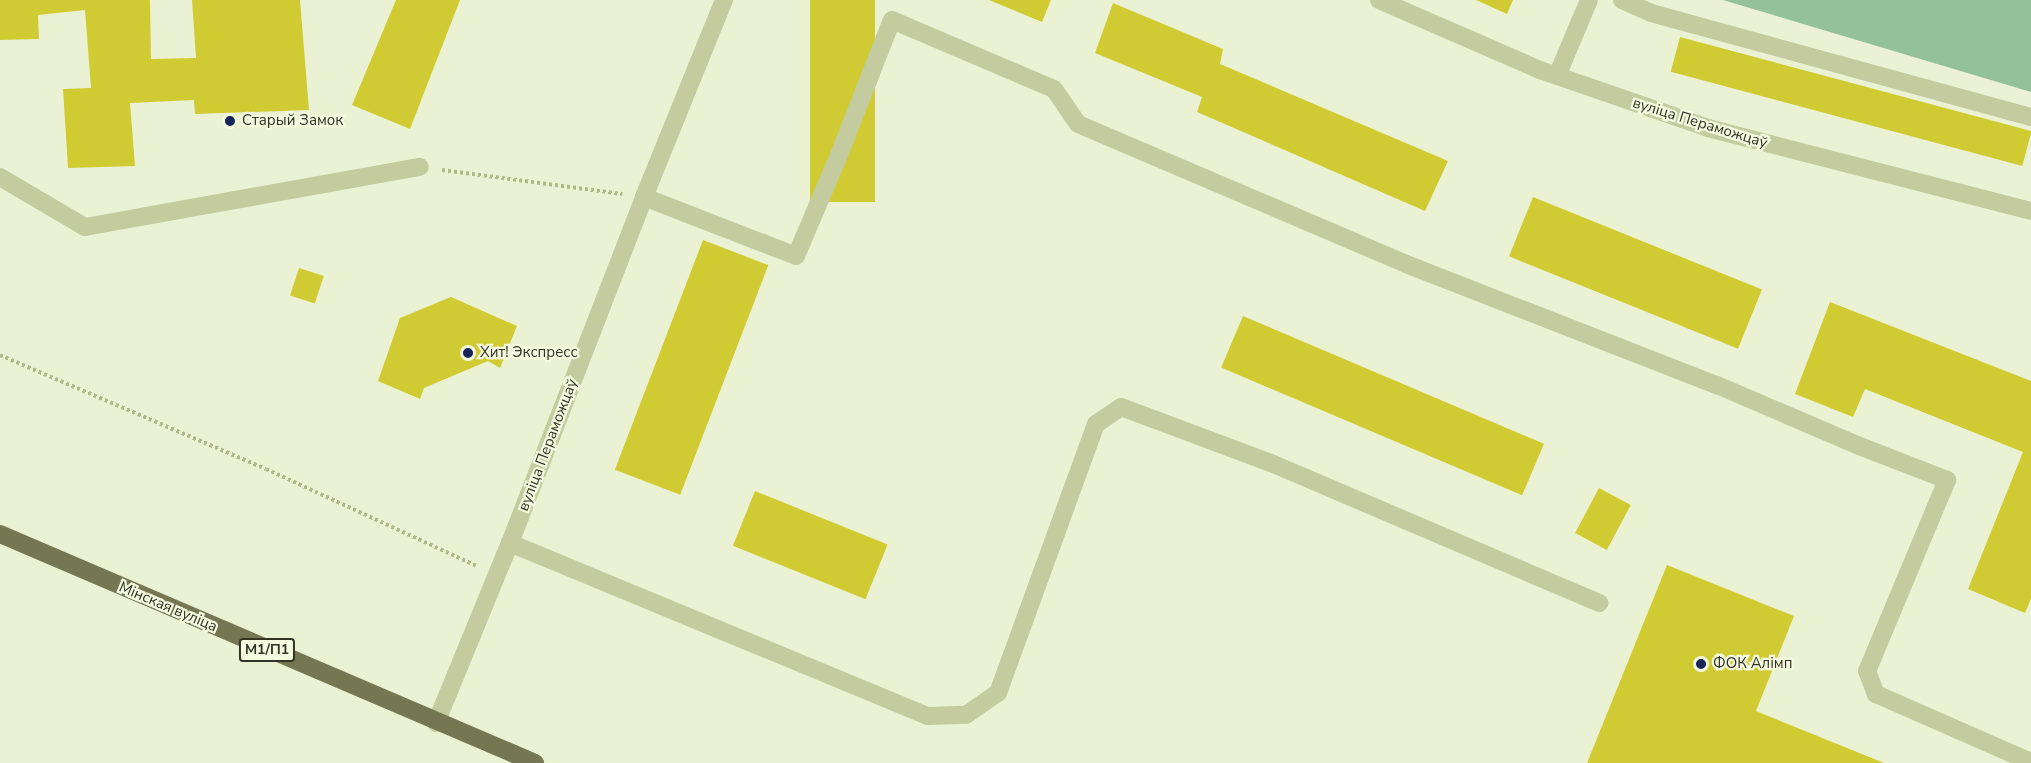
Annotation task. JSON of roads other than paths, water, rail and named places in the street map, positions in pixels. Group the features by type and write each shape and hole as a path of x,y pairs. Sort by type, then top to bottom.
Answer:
{"main road":[{"name":"Мінская вуліца","path":"0,534 436,723 535,763"}],"street":[{"name":"вуліца Пераможцаў","path":"436,723 510,543 644,197 724,0"},
{"name":"вуліца Пераможцаў","path":"1379,0 1557,76 1708,128 2031,211"},
{"path":"1557,76 1589,0"},
{"path":"1622,0 1651,13 2031,117"},
{"path":"644,197 796,256 837,160 892,20 1054,89 1078,124 1406,264 1717,385 1857,446 1947,480 1867,671 1876,694 2031,762"},
{"path":"0,177 85,227 420,167"},
{"path":"510,543 928,716 966,715 998,693 1096,424 1121,407 1270,463 1599,603"}],"place":[{"name":"Старый Замок","path":"230,121"},
{"name":"Хит! Экспресс","path":"468,353"},
{"name":"ФОК Алімп","path":"1701,664"}]}
